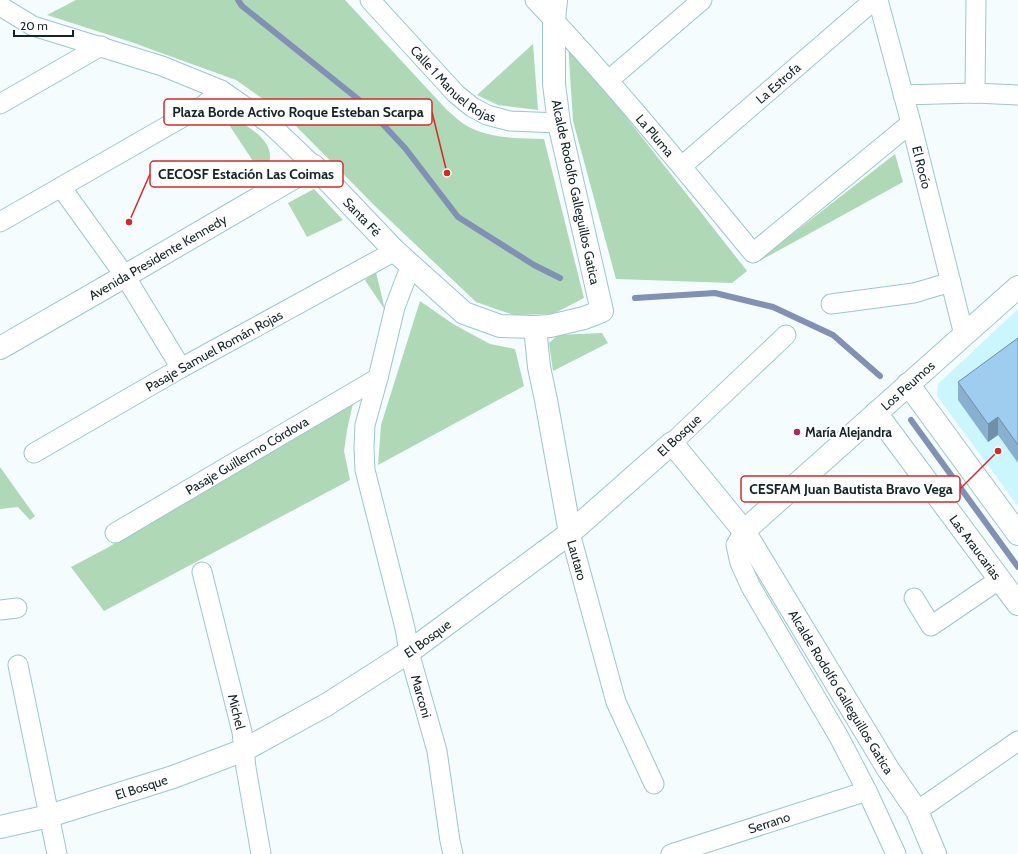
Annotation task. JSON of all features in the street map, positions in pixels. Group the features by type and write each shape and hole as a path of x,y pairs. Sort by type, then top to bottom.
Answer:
{"street":[{"name":"Calle 1 Manuel Rojas","path":"370,0 456,94 472,107 487,115 510,122 559,123"},
{"name":"La Pluma","path":"535,0 555,10 608,80 682,166 753,253 911,123"},
{"path":"608,80 702,0"},
{"name":"La Estrofa","path":"682,166 874,0"},
{"name":"El Rocío","path":"878,0 911,123 964,335"},
{"path":"974,93 976,0"},
{"name":"Santa Fé","path":"0,6 33,26 102,46 162,66 221,90 270,124 314,166 403,258 464,313 500,326 535,327 550,326 584,318 602,311"},
{"name":"Alcalde Rodolfo Galleguillos Gatica","path":"555,10 554,84 559,123 602,311"},
{"path":"0,104 102,46"},
{"path":"0,222 204,105 221,90"},
{"path":"903,94 974,93 1018,95"},
{"name":"Avenida Presidente Kennedy","path":"0,348 314,166"},
{"path":"61,187 125,276 181,368"},
{"name":"Pasaje Samuel Román Rojas","path":"34,453 181,368 403,258"},
{"name":"Marconi","path":"403,258 395,307 365,425 365,470 405,628 409,652 437,750 453,854"},
{"path":"831,304 914,294 950,282"},
{"name":"Los Peumos","path":"744,531 1018,288"},
{"name":"Lautaro","path":"535,327 539,367 570,533 616,702 654,784"},
{"name":"El Bosque","path":"0,827 49,816 173,777 244,750 326,705 409,652 570,533 672,443 786,335"},
{"name":"Pasaje Guillermo Córdova","path":"115,533 378,378"},
{"path":"908,384 1018,534"},
{"name":"Las Araucarias","path":"876,413 1018,604"},
{"name":"Alcalde Rodolfo Galleguillos Gatica","path":"672,443 744,531 888,769 917,811 935,854"},
{"name":"Alcalde Rodolfo Galleguillos Gatica","path":"744,531 736,545 740,563 751,587 839,737 896,854"},
{"name":"Michel","path":"202,572 242,732 246,768 261,854"},
{"path":"914,598 931,626 1000,579"},
{"path":"18,665 57,854"},
{"path":"917,811 1018,741"},
{"name":"Serrano","path":"671,854 866,790"}],"shaded area":[{"path":"1018,309 1018,506 937,396 938,384"}],"green space":[{"path":"76,0 345,0 447,110 464,124 476,130 495,136 544,139 584,298 553,314 514,315 476,302 375,206 283,113 236,80 131,42 47,15"},
{"path":"568,43 747,271 732,283 616,279 573,121"},
{"path":"533,44 538,110 498,105 477,95"},
{"path":"220,111 251,129 265,142 269,149 270,160 268,170 262,175"},
{"path":"895,154 903,182 754,264"},
{"path":"314,189 343,220 307,237 288,203"},
{"path":"376,272 385,310 365,280"},
{"path":"420,301 453,324 490,344 515,349 524,386 378,465 381,425"},
{"path":"602,333 608,343 553,371 549,343 558,335"},
{"path":"354,399 344,451 350,480 104,611 71,567 107,548"},
{"path":"0,467 35,516 30,520 18,507 0,509"}],"building":[{"path":"1018,338 1018,445 998,417 988,424 958,382"}],"waterway":[{"path":"238,0 242,6 363,103 405,148 458,217 534,265 560,278"},
{"path":"635,298 715,293 773,307 833,335 880,376"},
{"path":"911,420 1018,567"}],"place":[{"name":"Plaza Borde Activo Roque Esteban Scarpa","path":"447,173"},
{"name":"CECOSF Estación Las Coimas","path":"129,222"},
{"name":"María Alejandra","path":"797,432"},
{"name":"CESFAM Juan Bautista Bravo Vega","path":"998,451"}]}
